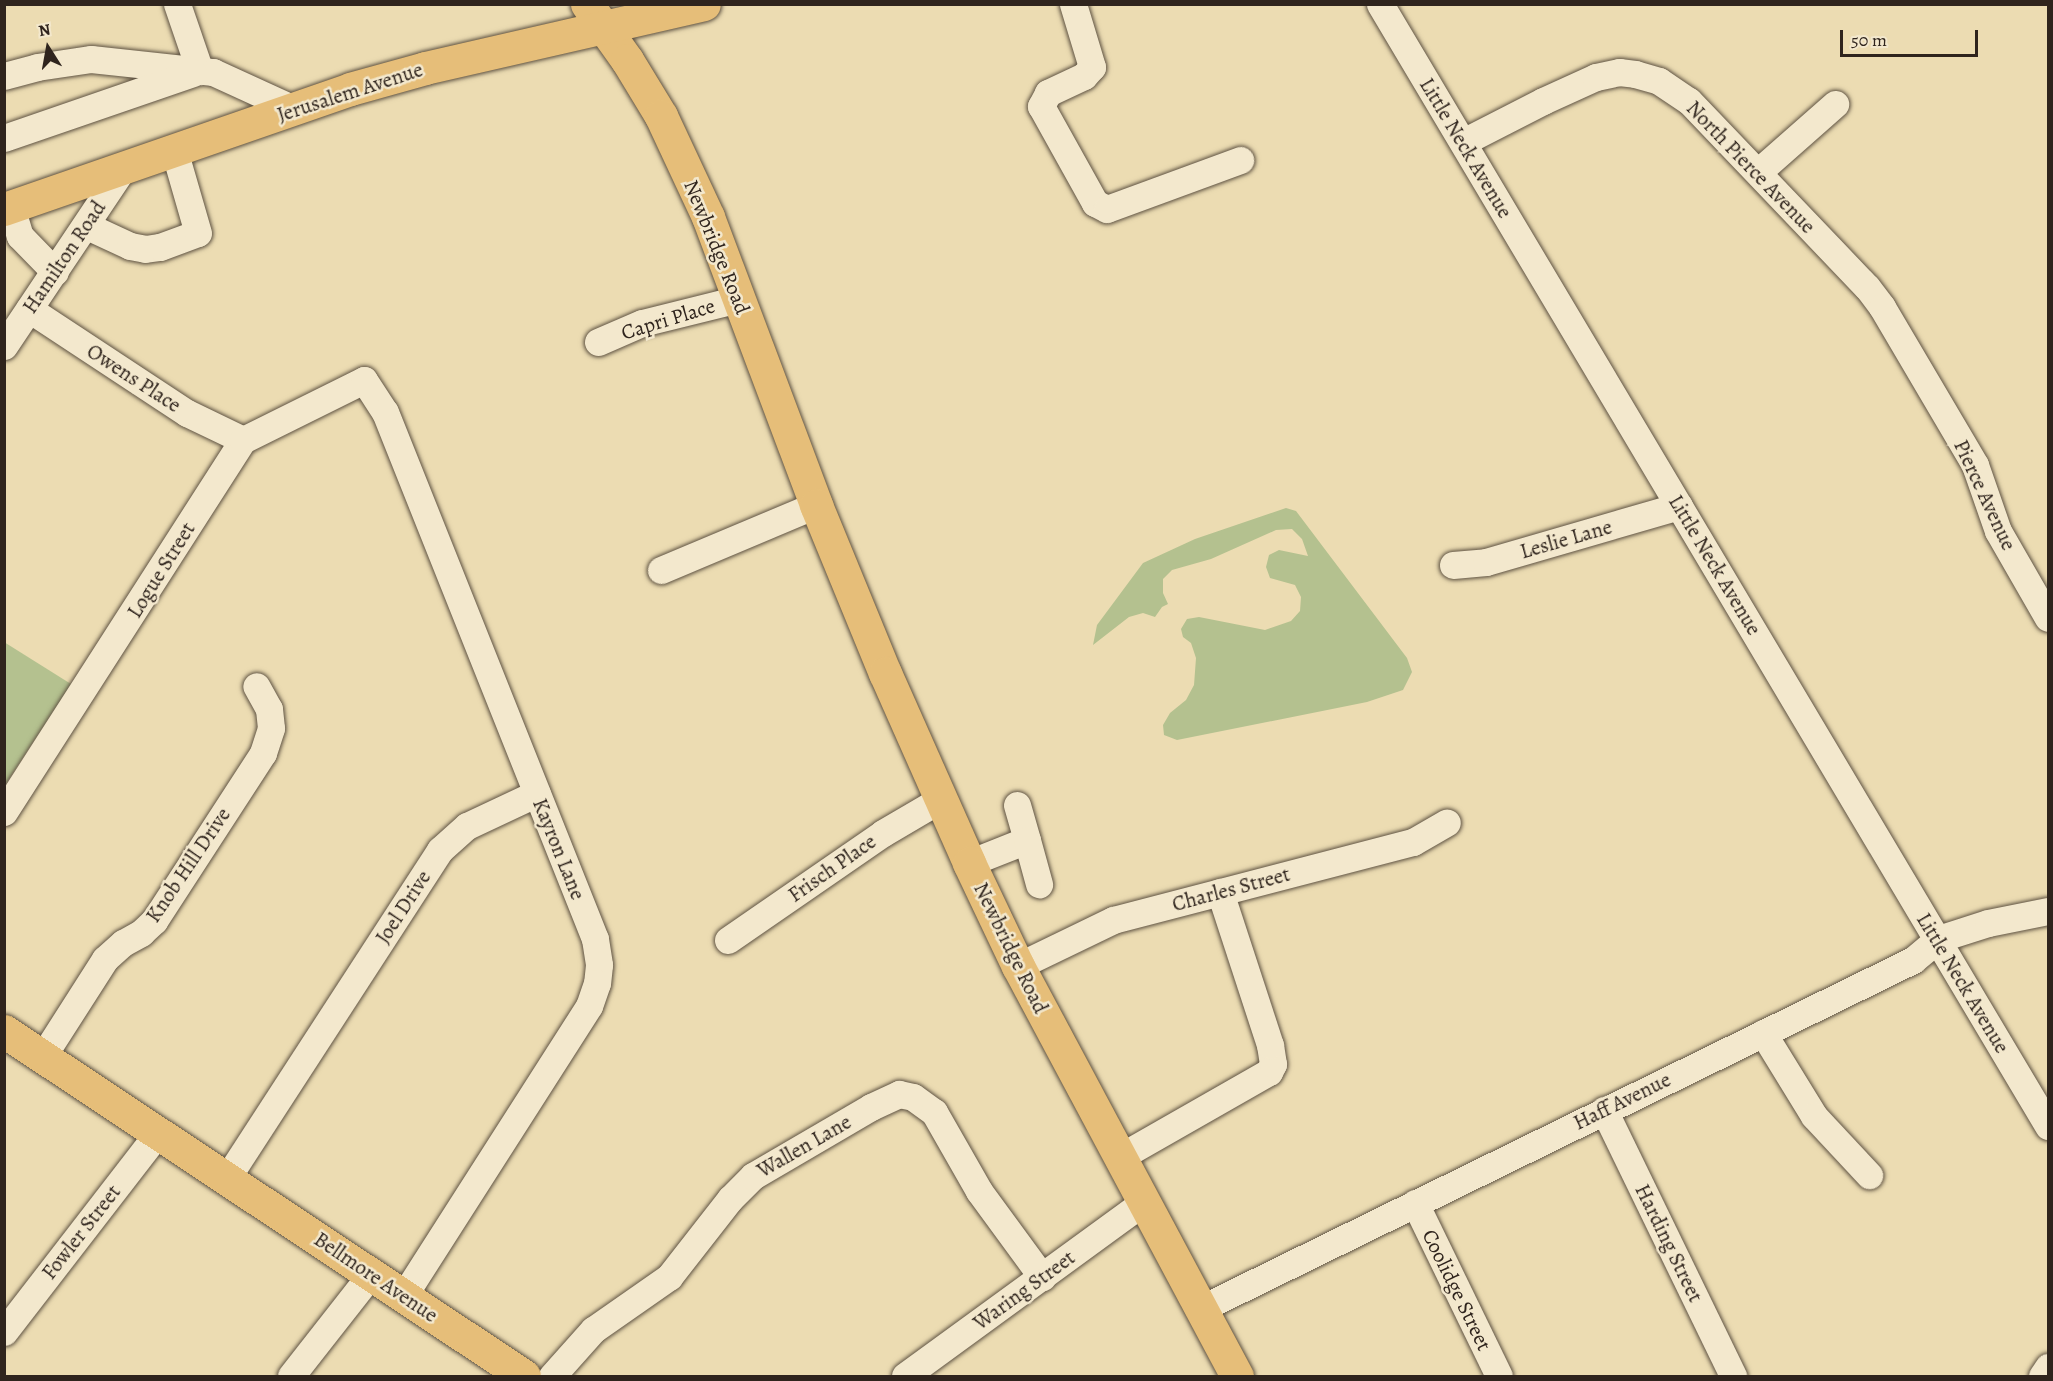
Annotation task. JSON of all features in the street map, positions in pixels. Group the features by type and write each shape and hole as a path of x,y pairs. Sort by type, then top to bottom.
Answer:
{"main road":[{"name":"Jerusalem Avenue","path":"10,225 123,168 294,109 595,16 704,4"},
{"name":"Newbridge Road","path":"595,16 627,60 661,116 708,217 816,505 939,800 1018,966 1118,1158 1237,1377"},
{"name":"Bellmore Avenue","path":"4,1031 524,1377"}],"street":[{"path":"1073,4 1092,67 1084,76 1048,93 1041,106 1095,203 1107,209 1240,160"},
{"name":"Little Neck Avenue","path":"1380,4 2049,1126"},
{"path":"182,6 200,71"},
{"path":"4,76 36,67 91,59 213,72 294,109"},
{"path":"4,138 200,71"},
{"name":"North Pierce Avenue","path":"1463,142 1596,77 1619,72 1659,81 1689,100 1867,287 1902,342"},
{"path":"1758,172 1835,104"},
{"path":"87,226 130,246 145,249 160,247 198,233 174,150"},
{"name":"Hamilton Road","path":"4,346 87,226 123,168"},
{"path":"10,225 55,272"},
{"name":"Capri Place","path":"598,342 642,323 739,299"},
{"name":"Owens Place","path":"28,309 187,413 243,440"},
{"name":"Pierce Avenue","path":"1902,342 1975,465 1998,531 2049,618"},
{"name":"Kayron Lane","path":"243,440 364,380 385,412 596,939 599,966 597,983 589,1006 404,1295"},
{"name":"Logue Street","path":"4,812 243,440"},
{"path":"661,570 816,505"},
{"name":"Leslie Lane","path":"1453,565 1486,562 1679,506"},
{"name":"Knob Hill Drive","path":"43,1056 105,959 154,921 263,753 271,728 269,709 256,686"},
{"name":"Joel Drive","path":"227,1178 440,850 467,826 537,793"},
{"name":"Frisch Place","path":"728,940 883,833 939,800"},
{"path":"1017,805 1039,884"},
{"name":"Charles Street","path":"1018,966 1113,920 1413,842 1447,822"},
{"path":"969,863 1027,840"},
{"path":"1118,1158 1269,1072 1273,1064 1270,1045 1220,892"},
{"name":"Haff Avenue","path":"1200,1309 1913,960 1938,939 1988,923 2049,911"},
{"path":"1763,1033 1814,1116 1869,1175"},
{"name":"Wallen Lane","path":"552,1377 593,1330 669,1276 730,1199 753,1176 871,1107 899,1094 913,1097 934,1112 944,1125 979,1191 1042,1277"},
{"name":"Harding Street","path":"1604,1110 1734,1377"},
{"name":"Fowler Street","path":"4,1332 159,1133"},
{"name":"Waring Street","path":"906,1377 1142,1203"},
{"name":"Coolidge Street","path":"1415,1203 1499,1377"},
{"path":"291,1377 371,1274"},
{"path":"2042,1377 2049,1367"}],"green space":[{"path":"1286,508 1296,511 1407,658 1412,672 1403,690 1367,702 1177,740 1164,735 1163,725 1170,713 1186,700 1194,685 1196,658 1191,643 1183,637 1181,629 1187,619 1199,617 1265,630 1291,621 1300,611 1301,597 1295,585 1270,578 1266,567 1269,555 1279,550 1308,556 1302,539 1292,529 1276,530 1211,559 1172,570 1163,579 1163,593 1168,604 1162,607 1155,617 1143,613 1129,617 1093,645 1097,625 1143,563 1195,539"},
{"path":"4,642 71,684 5,785"}]}
